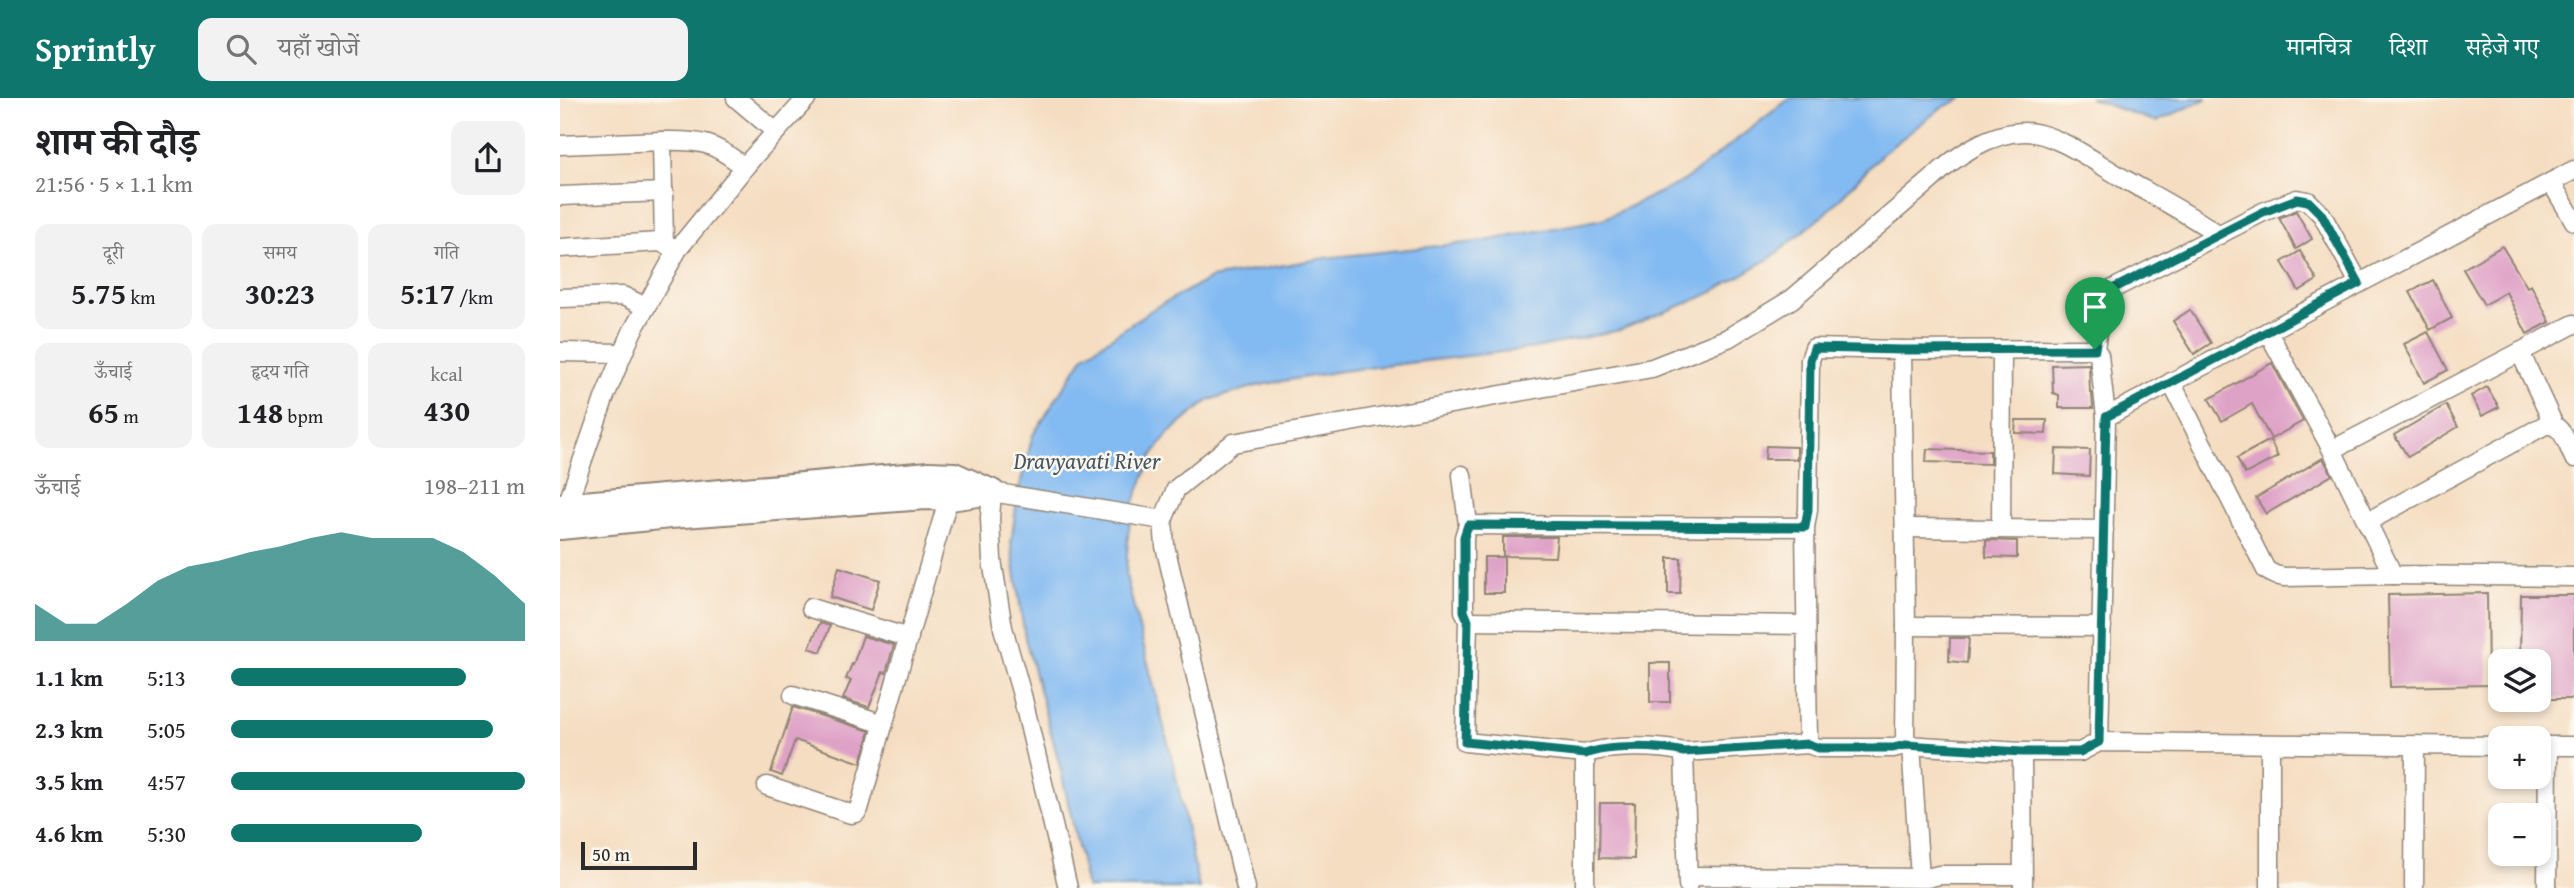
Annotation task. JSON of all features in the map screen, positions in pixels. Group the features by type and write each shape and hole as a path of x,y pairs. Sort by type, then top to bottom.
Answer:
{"street":[{"path":"736,98 776,132"},
{"path":"807,98 671,246 604,396 562,513 670,516 925,498 952,487 1163,520"},
{"path":"1246,888 1166,546 1163,520 1176,489 1233,443 1652,368 1728,338 1792,299 1950,161 1998,137 2027,132 2069,147 2187,213 2219,235"},
{"path":"662,141 664,192 671,246"},
{"path":"560,145 699,142 720,148 744,167"},
{"path":"2106,417 2574,170"},
{"path":"2551,182 2574,222"},
{"path":"560,196 664,192"},
{"path":"2099,742 2106,417 2099,355 2095,349 2103,294 2297,199 2308,201 2322,215 2359,283"},
{"path":"560,248 671,246"},
{"path":"560,298 623,296 646,307"},
{"path":"2332,450 2574,324"},
{"path":"2268,331 2332,450 2393,575"},
{"path":"1808,744 1805,527 1808,510 1810,360 1814,348 2095,349"},
{"path":"1902,350 1908,745 1925,882"},
{"path":"2001,529 2002,350"},
{"path":"560,352 623,353"},
{"path":"2520,352 2553,423 2558,427 2574,458"},
{"path":"2171,382 2266,570 2275,575 2574,577"},
{"path":"2367,522 2553,423"},
{"path":"1462,475 1468,525 1464,537 1464,611 1468,621 1465,742 1585,754 1599,749 1672,749 1684,752 1808,744 1819,748 1893,748 1908,745 2022,752 2080,752 2099,742 2488,746"},
{"path":"767,786 851,814 859,809 952,487"},
{"path":"992,492 992,560 1003,628 1023,695 1068,888"},
{"path":"1468,525 1805,527"},
{"path":"1905,528 2104,530"},
{"path":"811,607 909,638"},
{"path":"1468,621 1806,625"},
{"path":"1906,626 2102,627"},
{"path":"793,695 884,724"},
{"path":"2270,745 2270,888"},
{"path":"2414,888 2415,746"},
{"path":"2551,746 2574,746"},
{"path":"1684,752 1688,882 1925,882 1938,875 2022,881 2022,752"},
{"path":"1585,754 1586,888"},
{"path":"2545,789 2547,888"}],"water":[{"name":"Dravyavati River","path":"1790,98 1963,98 1941,108 1882,154 1827,212 1772,257 1707,295 1620,330 1535,348 1341,371 1260,385 1209,400 1169,433 1152,456 1132,507 1126,576 1174,767 1199,888 1087,888 1060,766 1025,638 1011,544 1018,493 1033,435 1084,356 1156,307 1211,278 1325,258 1485,241 1603,219 1684,181"},
{"path":"2089,98 2208,98 2156,122"}],"building":[{"path":"2296,211 2312,239 2296,249 2279,218"},
{"path":"2502,246 2527,287 2531,285 2550,322 2527,334 2506,292 2484,305 2463,269"},
{"path":"2300,251 2317,280 2299,291 2282,262"},
{"path":"2433,280 2452,318 2430,330 2410,292"},
{"path":"2190,310 2211,343 2194,354 2173,321"},
{"path":"2428,332 2448,370 2424,383 2404,344"},
{"path":"2272,363 2303,421 2271,439 2252,404 2222,421 2209,399"},
{"path":"2089,364 2093,408 2059,408 2059,395 2053,393 2052,365"},
{"path":"2487,387 2499,407 2482,416 2471,396"},
{"path":"2446,405 2458,427 2408,457 2394,435"},
{"path":"2016,420 2047,420 2046,434 2015,433"},
{"path":"2270,440 2278,457 2245,474 2237,458"},
{"path":"1766,446 1797,447 1797,459 1765,459"},
{"path":"1927,449 1990,451 1990,464 1926,462"},
{"path":"2056,449 2090,450 2089,476 2055,474"},
{"path":"2323,458 2332,475 2266,514 2256,498"},
{"path":"1503,537 1557,537 1555,557 1503,556"},
{"path":"1986,540 2017,541 2017,558 1986,557"},
{"path":"1484,557 1504,557 1504,593 1484,593"},
{"path":"1668,558 1681,558 1680,594 1668,594"},
{"path":"839,567 880,580 871,610 830,597"},
{"path":"2487,593 2488,685 2390,687 2388,595"},
{"path":"2521,595 2574,595 2574,699 2551,699 2551,649 2520,649"},
{"path":"820,623 830,626 821,652 809,648"},
{"path":"863,636 894,645 886,673 883,672 869,707 843,699 851,680 846,679"},
{"path":"1950,638 1969,638 1967,663 1949,661"},
{"path":"1650,663 1670,663 1670,702 1650,702"},
{"path":"793,707 870,731 861,763 795,740 782,776 771,772"},
{"path":"1600,803 1635,803 1634,859 1599,858"}],"route":[{"path":"2297,199 2308,201 2322,215 2359,283 2106,417 2099,742 2080,752 2022,752 1905,745 1893,748 1819,748 1808,744 1684,752 1672,749 1599,749 1585,754 1465,742 1468,621 1464,611 1464,537 1468,525 1805,527 1808,510 1810,360 1814,348 2095,349 2103,294 2263,212 2297,199"}]}
